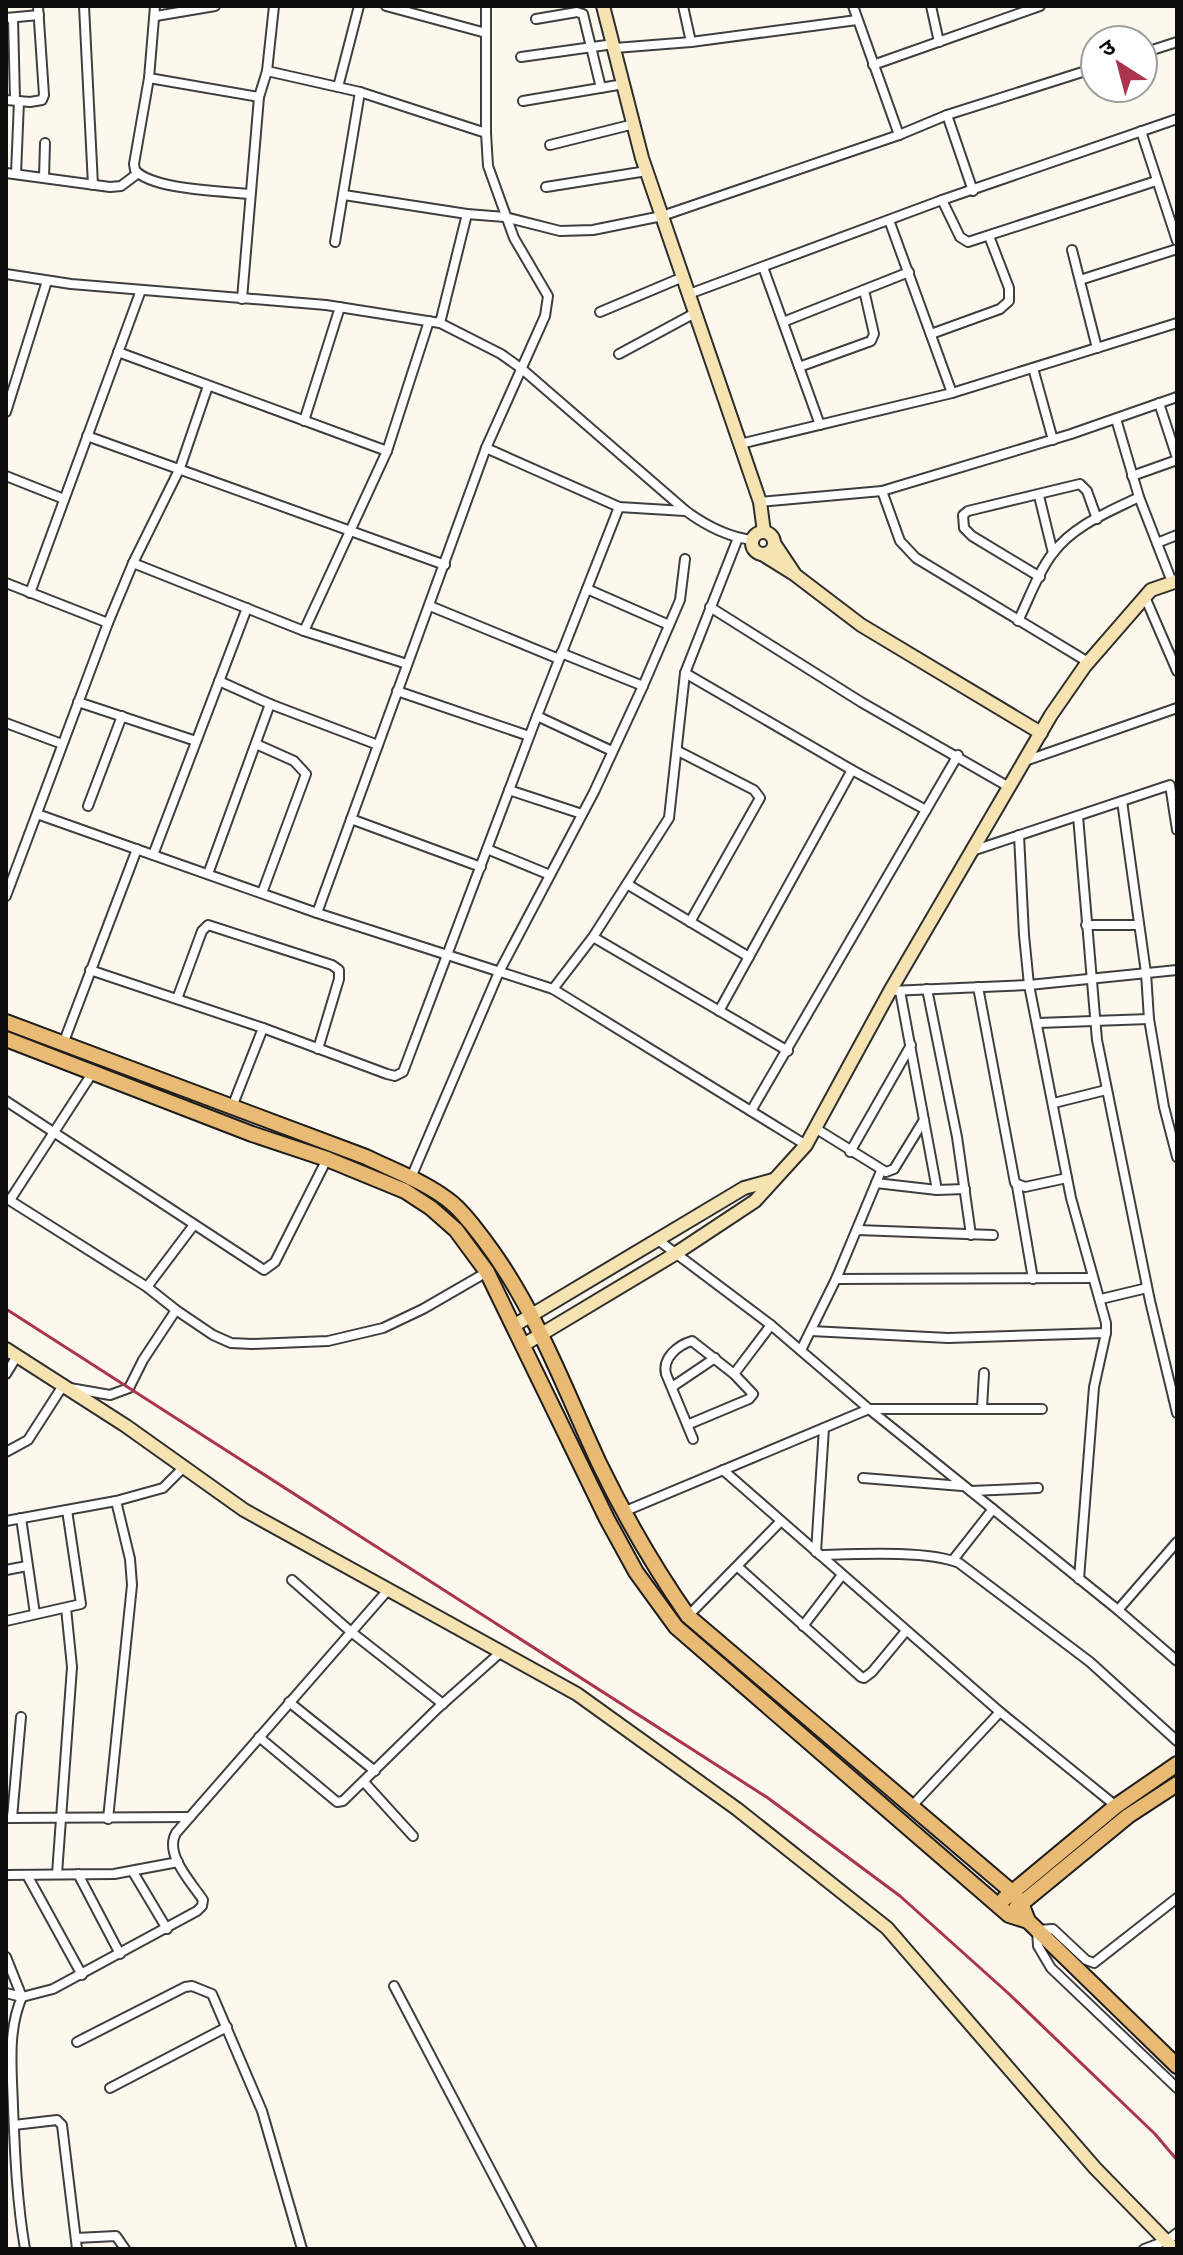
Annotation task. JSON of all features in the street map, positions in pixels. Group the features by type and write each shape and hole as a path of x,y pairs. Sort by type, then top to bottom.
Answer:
{"main road":[{"path":"6,1022 355,1153 408,1185 456,1230 487,1272 525,1344 607,1519 636,1572 676,1627 1003,1909 1033,1926"},
{"path":"6,1039 252,1134 445,1198 468,1219 509,1276 541,1336 623,1512 650,1560 688,1616 1016,1898 1033,1926 1177,2066"},
{"path":"1003,1909 1116,1806 1177,1764"},
{"path":"1016,1898 1177,1784"}],"street":[{"path":"84,6 93,185"},
{"path":"137,174 134,164 149,78 155,6"},
{"path":"156,16 215,6"},
{"path":"242,299 259,97 267,71 274,6"},
{"path":"338,87 359,6"},
{"path":"386,6 486,33"},
{"path":"317,913 486,448 545,316 548,296 514,238 488,166 486,6"},
{"path":"603,6 647,171 760,502 764,532"},
{"path":"683,6 691,42"},
{"path":"853,6 899,135"},
{"path":"931,6 939,42"},
{"path":"873,65 1040,6"},
{"path":"13,101 39,101 44,95 38,11 10,18 13,101 11,173 117,187 137,174"},
{"path":"536,19 580,12 585,17 601,88"},
{"path":"521,57 592,47 691,42 857,20"},
{"path":"1175,42 1177,54"},
{"path":"267,71 360,92 486,133"},
{"path":"344,195 505,217 575,232 662,216 899,135 947,115 1079,73"},
{"path":"149,78 259,97"},
{"path":"523,101 624,84"},
{"path":"335,242 360,92"},
{"path":"947,115 973,191"},
{"path":"689,294 942,200 1177,119"},
{"path":"550,145 634,124"},
{"path":"1141,131 1177,241"},
{"path":"44,178 45,143"},
{"path":"546,187 647,171"},
{"path":"137,174 181,186 250,194"},
{"path":"942,200 962,241 968,242 1156,181"},
{"path":"440,323 467,214"},
{"path":"889,220 952,393"},
{"path":"931,334 1000,309 1009,301 1009,288 989,236"},
{"path":"1080,280 1177,249"},
{"path":"1072,250 1097,348"},
{"path":"763,267 820,425"},
{"path":"783,322 909,272"},
{"path":"6,274 47,281 340,307 440,323 501,354 522,369 701,522 738,538 752,540"},
{"path":"600,312 683,277"},
{"path":"6,412 47,281"},
{"path":"30,593 141,290"},
{"path":"799,367 871,341 874,334 864,290"},
{"path":"304,421 340,307"},
{"path":"619,354 695,313"},
{"path":"304,631 387,451 429,321"},
{"path":"740,444 952,393 1177,323"},
{"path":"118,352 387,451"},
{"path":"1033,368 1053,440"},
{"path":"6,896 108,623 133,563 180,468 208,386"},
{"path":"760,502 882,491 1053,440 1177,397"},
{"path":"1132,476 1177,459 1159,403"},
{"path":"525,1344 675,1254 755,1201 806,1145 1041,733 1088,662 1151,590 1175,581 1139,497 1116,419"},
{"path":"87,436 445,565"},
{"path":"486,448 619,507 686,511"},
{"path":"6,476 64,499"},
{"path":"1040,577 972,536 964,528 961,518 968,511 1080,484 1087,491 1097,519"},
{"path":"882,491 895,531 907,550 926,565 1088,662"},
{"path":"1039,496 1053,553"},
{"path":"1018,621 1053,553 1076,532 1139,497"},
{"path":"90,970 263,1028 387,1074 399,1075 405,1069 529,736 619,507"},
{"path":"794,574 771,535 764,532 755,535 753,549 794,574 861,625 1041,733"},
{"path":"1157,543 1177,535"},
{"path":"553,989 593,937 669,818 685,673 738,538"},
{"path":"762,554 770,552 774,543"},
{"path":"408,1185 503,974 643,686 680,600 685,559"},
{"path":"133,563 304,631 407,664"},
{"path":"6,583 108,623"},
{"path":"587,589 669,625"},
{"path":"1145,597 1177,671"},
{"path":"430,606 643,686"},
{"path":"710,607 861,702 1009,787"},
{"path":"153,855 247,608"},
{"path":"685,673 926,810"},
{"path":"219,681 378,745"},
{"path":"397,691 529,736"},
{"path":"78,702 196,741"},
{"path":"208,874 270,704"},
{"path":"1024,762 1177,708"},
{"path":"88,806 122,716"},
{"path":"537,716 612,751"},
{"path":"6,723 62,744"},
{"path":"256,744 294,761 306,774 262,893"},
{"path":"678,751 754,790 760,798 690,922"},
{"path":"751,1111 958,755"},
{"path":"719,1011 852,770"},
{"path":"972,851 1173,784 1177,830"},
{"path":"509,790 582,814"},
{"path":"1122,801 1146,973 1149,1019 1164,1107 1177,1157"},
{"path":"37,814 317,913 553,989 806,1145"},
{"path":"1078,816 1090,979 1106,1090 1147,1288 1177,1413"},
{"path":"351,819 481,867"},
{"path":"1019,835 1029,985 1067,1178 1101,1299 1106,1333 1094,1387 1079,1579"},
{"path":"63,1045 137,849"},
{"path":"487,849 550,875"},
{"path":"627,884 749,957"},
{"path":"177,999 202,931 208,925 332,965 340,975 318,1049"},
{"path":"1086,925 1139,925"},
{"path":"593,937 788,1051"},
{"path":"895,991 1029,985 1177,970"},
{"path":"978,987 1033,1279"},
{"path":"927,989 957,1137 971,1235"},
{"path":"895,991 911,1045 937,1190"},
{"path":"1038,1023 1149,1019"},
{"path":"232,1107 263,1028"},
{"path":"850,1152 911,1045"},
{"path":"93,1072 8,1199 147,1287 213,1335 231,1343 328,1341 383,1328 487,1272"},
{"path":"1054,1103 1106,1090"},
{"path":"6,1101 258,1268 267,1269 275,1262 327,1159"},
{"path":"815,1128 886,1172 894,1169 924,1120"},
{"path":"801,1350 836,1279 881,1171"},
{"path":"1017,1186 1067,1178"},
{"path":"515,1325 744,1188 776,1179"},
{"path":"876,1183 937,1190 965,1189"},
{"path":"147,1287 193,1226"},
{"path":"857,1230 993,1235"},
{"path":"658,1240 771,1325 1177,1661"},
{"path":"836,1279 1093,1278"},
{"path":"1101,1299 1147,1288"},
{"path":"67,1386 110,1395 129,1388 143,1360 176,1310"},
{"path":"734,1374 771,1325"},
{"path":"811,1331 948,1338 1106,1333"},
{"path":"687,1425 751,1398 753,1391 696,1342 684,1344 665,1363 672,1387 687,1425 693,1439"},
{"path":"6,1374 12,1353 67,1386 244,1510 590,1703 737,1809 887,1928 1095,2168 1173,2241"},
{"path":"672,1387 715,1358"},
{"path":"982,1408 984,1373"},
{"path":"6,1452 28,1440 67,1386"},
{"path":"623,1512 869,1409 1042,1409"},
{"path":"818,1554 824,1428"},
{"path":"6,1521 116,1501 163,1488 184,1467"},
{"path":"723,1470 1000,1712 1116,1806"},
{"path":"863,1478 967,1488 1038,1488"},
{"path":"108,1819 132,1585 130,1559 116,1501"},
{"path":"953,1560 993,1509"},
{"path":"6,1621 79,1605 82,1601 67,1510"},
{"path":"21,1518 35,1614"},
{"path":"688,1616 781,1521"},
{"path":"1118,1610 1177,1542"},
{"path":"818,1554 884,1554 953,1560 1090,1662 1177,1741"},
{"path":"6,1570 27,1566"},
{"path":"738,1567 864,1678 906,1631"},
{"path":"803,1626 842,1575"},
{"path":"292,1580 350,1631 443,1704"},
{"path":"6,1993 22,1997 42,1993 167,1929 202,1906 203,1900 178,1862 172,1841 388,1590"},
{"path":"57,1874 72,1667 66,1608"},
{"path":"259,1737 337,1802 343,1801 501,1652"},
{"path":"289,1702 375,1771"},
{"path":"911,1807 1000,1712"},
{"path":"21,1717 9,1818 190,1817"},
{"path":"364,1782 413,1836"},
{"path":"6,1875 133,1872 178,1862"},
{"path":"133,1872 167,1929"},
{"path":"78,1874 120,1954"},
{"path":"27,1875 82,1975"},
{"path":"1177,1898 1094,1963 1086,1960 1053,1929 1033,1926 1038,1946 1051,1968 1177,2088"},
{"path":"6,1957 22,1997 15,2011 8,2046 14,2125 10,2168 25,2249"},
{"path":"77,2042 185,1987 192,1986 212,1994 262,2111 302,2249"},
{"path":"394,1986 532,2249"},
{"path":"110,2088 227,2027"},
{"path":"14,2125 57,2120 62,2125 77,2249"},
{"path":"6,2215 19,2213"},
{"path":"76,2238 116,2236 125,2249"},
{"path":"1144,2249 1173,2241"}],"railway":[{"path":"6,1309 768,1798 900,1896 1008,1993 1155,2134 1177,2160"}]}
